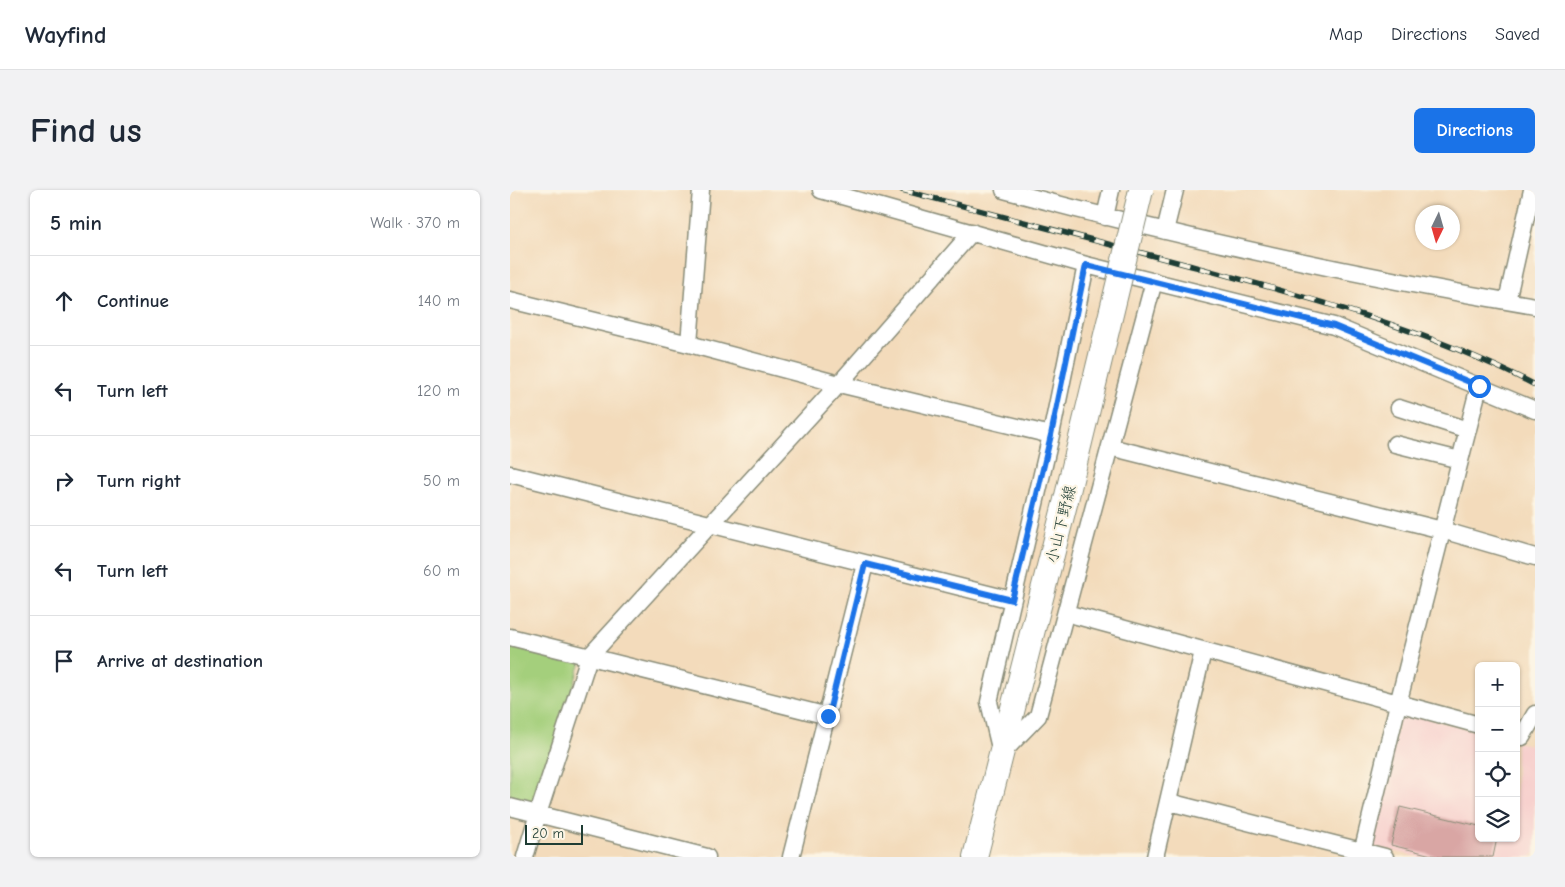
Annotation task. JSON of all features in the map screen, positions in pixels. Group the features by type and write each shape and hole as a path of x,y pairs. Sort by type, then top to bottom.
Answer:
{"main road":[{"name":"小山下野線","path":"975,857 1066,500 1141,190"}],"street":[{"path":"689,344 701,190"},
{"path":"821,190 1086,265 1334,326 1535,410"},
{"path":"1004,190 1165,231 1319,264 1535,306"},
{"path":"1105,217 1111,190"},
{"path":"1165,231 1175,190"},
{"path":"1507,301 1532,190"},
{"path":"526,857 589,657 839,384 972,232"},
{"path":"1001,754 989,702 1051,435 1086,265"},
{"path":"1001,754 1038,716 1154,281"},
{"path":"510,300 689,344 839,384 1051,435"},
{"path":"1362,855 1398,704 1479,386"},
{"path":"1399,408 1468,430"},
{"path":"1395,444 1460,460"},
{"path":"1110,447 1442,530 1535,557"},
{"path":"510,474 1012,600"},
{"path":"791,857 865,564"},
{"path":"1066,614 1475,724"},
{"path":"510,637 828,716"},
{"path":"1155,857 1203,651"},
{"path":"1525,737 1535,714"},
{"path":"1169,802 1362,855 1385,857"},
{"path":"510,808 707,857"}],"shaded area":[{"path":"1401,712 1475,731 1475,842 1520,842 1520,743 1535,746 1535,853 1531,857 1419,857 1370,846"}],"green space":[{"path":"510,644 581,662 535,808 510,802"}],"building":[{"path":"1400,807 1475,825 1475,842 1496,842 1493,857 1440,857 1391,845"}],"railway":[{"path":"902,190 1321,302 1408,330 1493,365 1535,385"}],"route":[{"path":"828,716 865,564 1012,600 1051,435 1086,265 1334,326 1479,386"}]}
